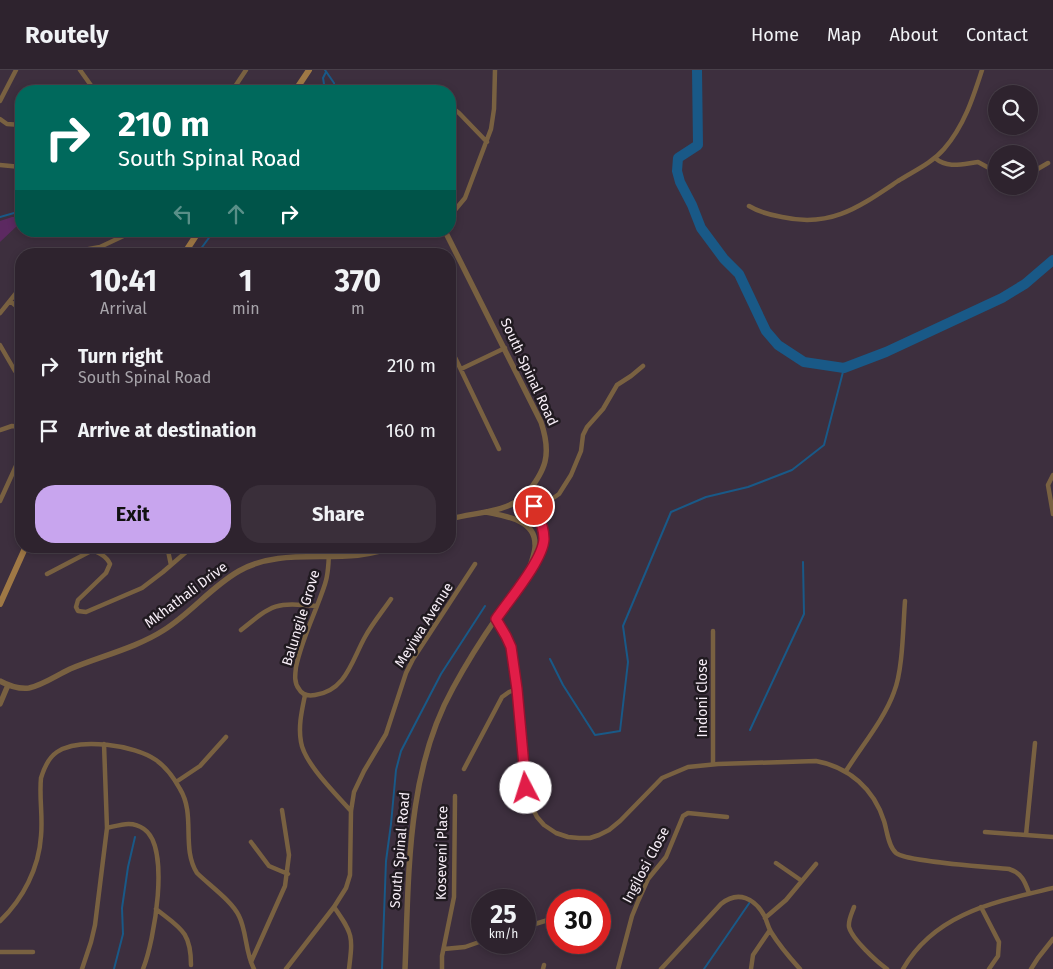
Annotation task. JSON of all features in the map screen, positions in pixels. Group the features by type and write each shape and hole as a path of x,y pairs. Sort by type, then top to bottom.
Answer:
{"main road":[{"path":"299,85 309,70"},
{"path":"188,248 194,237"},
{"path":"0,604 23,553"}],"street":[{"path":"0,101 16,70"},
{"path":"80,70 91,85"},
{"path":"236,85 246,70"},
{"path":"456,209 465,198 487,142 494,109 495,70"},
{"path":"749,206 764,213 786,218 802,220 832,218 889,187 935,158 952,140 971,104 982,70"},
{"path":"456,111 487,142"},
{"path":"0,119 8,124 15,125"},
{"path":"935,158 945,165 978,162 988,167"},
{"path":"1038,169 1048,163"},
{"path":"0,165 15,166"},
{"path":"95,248 121,237"},
{"name":"South Spinal Road","path":"405,969 413,826 417,793 432,736 447,699 460,674 529,572 541,551 544,540 536,510 526,496 542,474 546,461 547,447 545,434 505,348 456,252"},
{"path":"0,313 15,295"},
{"path":"10,301 15,305"},
{"path":"0,345 14,371"},
{"path":"461,369 505,348"},
{"path":"456,359 500,449"},
{"path":"536,510 559,494 571,475 581,451 583,435 587,427 603,409 616,385 643,366"},
{"path":"0,430 15,427"},
{"path":"0,501 15,468"},
{"path":"1053,475 1048,485 1053,514"},
{"path":"456,518 500,510 512,506 526,496"},
{"path":"486,512 519,521 534,534 536,546 529,572"},
{"path":"48,574 87,553"},
{"path":"98,553 106,558 110,564 106,573 78,600 76,609 81,612 97,608 142,588 185,553"},
{"path":"168,553 171,565"},
{"name":"Balungile Grove","path":"305,695 300,692 296,684 296,669 303,642 326,583 329,553"},
{"name":"Mkhathali Drive","path":"0,681 8,685 26,688 35,686 70,669 156,635 225,580 254,564 284,558 329,558 368,553"},
{"name":"Meyiwa Avenue","path":"286,969 334,907 346,888 350,876 351,811 356,787 386,734 406,673 413,658 475,564"},
{"path":"351,811 309,761 303,751 300,728 305,695 319,695 335,687 344,679 350,672 366,636 391,599"},
{"path":"846,771 884,712 894,692 898,673 905,601"},
{"path":"241,630 262,613 280,604 317,606"},
{"path":"496,619 511,647 528,799 537,817 544,825 556,833 568,837 590,838 599,835 620,821 662,778 688,767 713,764 816,761 827,763 846,771 860,782 875,800 892,848 897,853 914,859 1014,870 1024,879 1029,893"},
{"name":"Indoni Close","path":"713,631 713,764"},
{"path":"0,704 8,685"},
{"path":"464,769 502,697 517,689"},
{"path":"176,782 200,766 226,737"},
{"path":"1026,834 1035,742"},
{"path":"82,969 91,942 107,828 104,744"},
{"path":"0,921 20,897 31,876 39,852 42,824 40,788 41,778 48,762 57,752 64,748 104,744 124,746 145,754 164,767 176,782 184,796 188,810 190,855 193,867 197,874 234,907 239,916 254,969"},
{"name":"Koseveni Place","path":"442,969 454,898 455,796"},
{"path":"251,962 282,894 288,874 288,846 282,810"},
{"name":"Ingilosi Close","path":"618,969 632,916 639,899 648,880 666,857 683,816 688,813 727,818"},
{"path":"107,828 123,824 135,824 148,832 157,856 156,910 150,949 143,969"},
{"path":"985,832 1053,837"},
{"path":"251,842 269,866 288,874"},
{"path":"776,863 802,881"},
{"path":"765,918 786,900 816,864"},
{"path":"903,969 915,951 935,931 957,917 981,907 1053,888"},
{"path":"661,969 726,899 742,896 758,905 770,930 800,969"},
{"path":"334,907 350,932 352,947 349,969"},
{"path":"854,907 849,926 852,934 887,969"},
{"path":"981,907 998,942 998,956 989,969"},
{"path":"156,910 186,934 191,951 191,965"},
{"path":"751,969 753,955 770,930"},
{"path":"1032,969 1053,939"},
{"path":"444,949 471,945"},
{"path":"0,952 33,952"}],"shaded area":[{"path":"12,217 15,219 15,228 0,242 0,221"}],"waterway":[{"path":"325,70 334,85"},
{"path":"697,70 698,145 678,158 677,171 680,182 701,228 724,259 739,274 766,331 778,345 804,362 844,368 886,352 1002,298 1025,284 1053,260"},
{"path":"323,85 323,78 326,72"},
{"path":"0,217 15,213"},
{"path":"201,248 210,237"},
{"path":"550,659 563,685 595,735 620,731 628,662 623,626 671,512 706,497 748,487 792,470 824,445 844,368"},
{"path":"750,730 804,614 803,562"},
{"path":"382,969 386,861 396,770 401,751 441,674 485,606"},
{"path":"114,969 123,934 122,908 135,837"},
{"path":"704,969 750,902"}],"route":[{"path":"526,788 517,689 511,647 496,619 535,563 541,551 544,540 542,527 534,506"}]}
